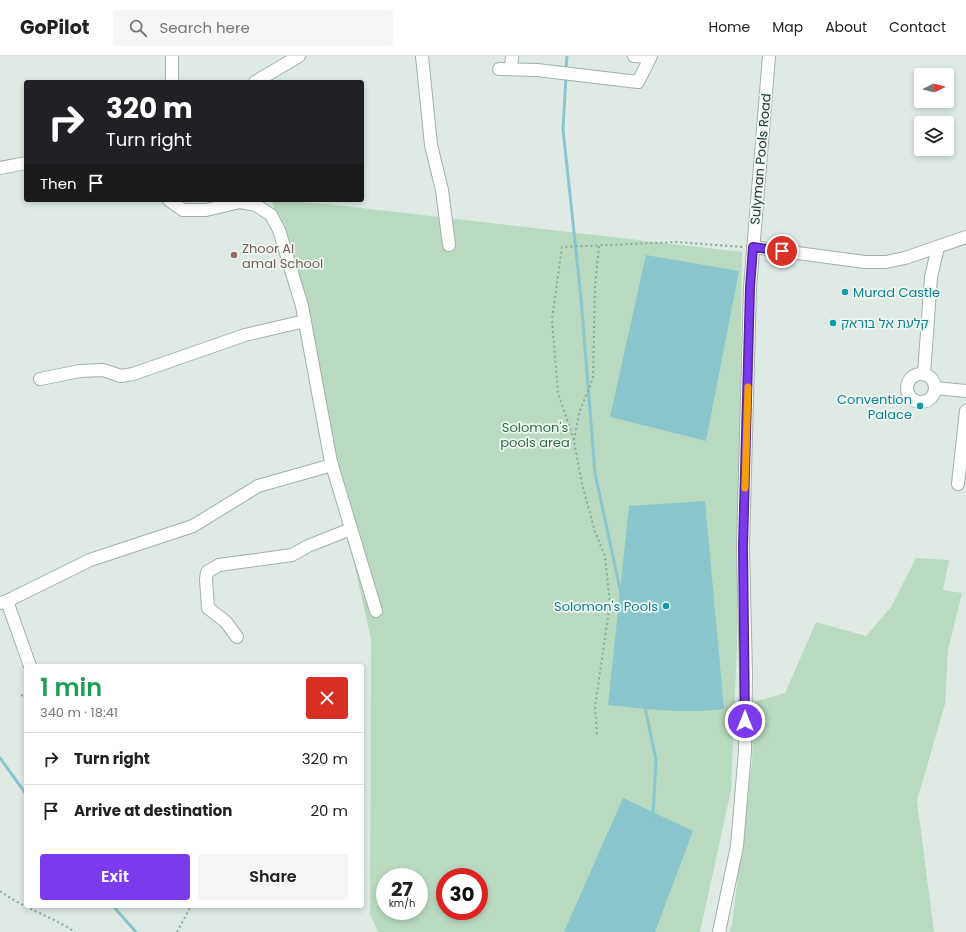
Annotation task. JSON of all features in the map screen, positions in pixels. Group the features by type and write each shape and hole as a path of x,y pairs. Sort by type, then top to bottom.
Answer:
{"street":[{"path":"172,56 172,80"},
{"path":"257,80 299,56"},
{"path":"422,56 431,145 442,190 449,245"},
{"path":"512,56 505,69 537,70 638,82 650,57 634,56"},
{"name":"Sulyman Pools Road","path":"719,932 737,846 745,751 746,676 743,546 750,288 769,56"},
{"path":"0,168 24,163"},
{"path":"172,202 183,210 206,210 240,202 256,205 271,215 279,230 305,321 332,465 376,611"},
{"path":"753,247 865,262 886,262 905,258 966,237"},
{"path":"924,374 931,277 938,247"},
{"path":"40,379 80,371 103,370 121,376 134,374 245,336 305,321"},
{"path":"924,374 932,379 935,388 932,396 925,401 917,401 910,396 909,383 915,376 924,374"},
{"path":"935,388 966,391"},
{"path":"958,484 966,411"},
{"path":"29,664 4,602 90,560 193,526 258,486 332,465"},
{"path":"237,636 226,622 208,608 207,572 219,565 292,555 308,546 351,529"}],"path":[{"path":"597,734 595,707 610,603 605,556 595,532 584,490 574,441 558,393 552,319 562,247 677,242 753,247"},
{"path":"574,441 579,413 593,378 595,287 599,246"},
{"path":"0,891 24,906"},
{"path":"29,908 60,922 74,932"},
{"path":"177,932 190,908"}],"green space":[{"name":"Solomon's pools area","path":"272,202 327,204 742,252 737,647 731,790 700,932 378,932 370,914 371,639"},
{"path":"916,558 949,560 943,590 962,593 948,650 945,704 917,801 934,932 729,932 732,925 752,762 754,702 785,693 816,622 866,636 891,607"}],"water":[{"path":"646,255 739,271 706,441 610,417"},
{"name":"Solomon's Pools","path":"705,501 724,709 680,711 608,705 629,506"},
{"path":"623,798 693,831 655,932 564,932"}],"waterway":[{"path":"566,70 567,56"},
{"path":"566,76 563,129 581,298 595,473 621,594"},
{"path":"645,707 656,760 653,816"},
{"path":"0,758 24,791"},
{"path":"115,908 136,932"}],"slow traffic":[{"path":"745,488 748,387"}],"place":[{"name":"Zhoor Al amal School","path":"234,255"},
{"name":"Murad Castle","path":"845,292"},
{"name":"קלעת אל בוראק","path":"833,323"},
{"name":"Convention Palace","path":"920,406"},
{"name":"Solomon's Pools","path":"666,606"}],"route":[{"path":"745,721 746,676 743,546 750,288 753,247 782,251"}]}
